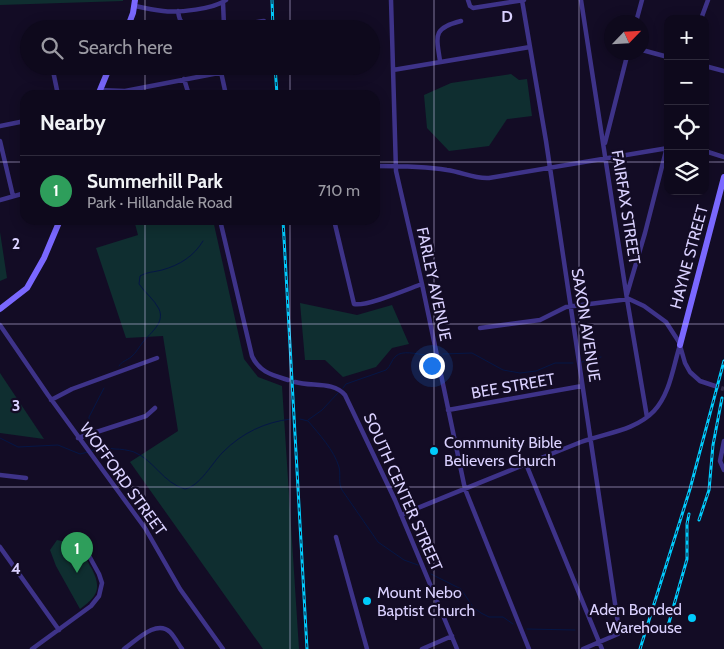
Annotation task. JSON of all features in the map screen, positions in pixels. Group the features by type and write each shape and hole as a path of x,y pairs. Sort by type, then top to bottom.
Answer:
{"street":[{"name":"FARLEY AVENUE","path":"391,0 396,166 464,489 530,649"},
{"path":"468,0 473,8 523,0"},
{"name":"SAXON AVENUE","path":"523,0 619,632 600,643"},
{"name":"FAIRFAX STREET","path":"581,0 647,417"},
{"path":"638,15 642,0"},
{"path":"702,15 708,0"},
{"path":"130,20 135,3 163,12 203,7 225,1 224,20"},
{"path":"178,11 180,20"},
{"path":"440,61 436,37 446,25 461,21"},
{"path":"393,70 530,47"},
{"path":"649,52 664,56"},
{"path":"604,146 626,60"},
{"path":"709,67 724,71"},
{"path":"54,75 57,90"},
{"path":"100,90 106,75"},
{"path":"130,90 205,75"},
{"path":"222,75 225,90"},
{"path":"184,79 187,90"},
{"path":"0,126 20,122"},
{"path":"0,141 13,196"},
{"path":"380,166 448,170 469,177 483,179 606,160 664,148"},
{"path":"627,297 666,150"},
{"path":"709,152 724,156"},
{"name":"HAYNE STREET","path":"680,345 724,177"},
{"path":"0,200 20,194"},
{"path":"0,309 27,288 44,258 58,225"},
{"path":"221,225 252,356 264,371 288,380"},
{"path":"335,225 354,304 358,305 381,299 422,284"},
{"path":"480,328 540,320 565,307 627,297 661,317 671,328 680,345 685,363 692,374 700,380 715,386"},
{"name":"WOFFORD STREET","path":"0,325 78,438 145,528 180,589 223,649"},
{"path":"401,515 590,439 617,431 647,417 664,396 680,345"},
{"path":"51,400 72,389 158,358"},
{"name":"SOUTH CENTER STREET","path":"295,382 304,385 333,387 345,395 401,515 457,649"},
{"name":"BEE STREET","path":"448,410 582,386"},
{"path":"78,438 146,416 155,408"},
{"path":"724,441 720,461 724,470"},
{"path":"526,464 602,649"},
{"path":"0,475 26,478"},
{"path":"336,537 367,649"},
{"path":"32,649 94,603 101,592 102,583 99,574 82,543"},
{"path":"0,547 59,630"},
{"path":"124,649 151,630 161,627 169,631 182,649"},
{"path":"422,649 452,636"},
{"path":"583,649 600,643"}],"green space":[{"path":"0,0 123,0 123,1 0,5"},
{"path":"511,74 519,80 527,79 532,116 507,119 489,146 449,151 427,128 424,95 451,83"},
{"path":"135,225 214,225 244,359 258,377 282,386 299,649 263,649 130,462 178,431 163,336 126,338 96,248 138,235"},
{"path":"0,232 7,278 0,281"},
{"path":"300,303 357,315 392,305 409,344 392,348 376,367 343,377 325,360 305,360"},
{"path":"0,373 44,439 0,433"},
{"path":"57,540 74,544 77,550 84,555 97,582 94,596 80,609 56,566 50,550"}],"waterway":[{"path":"119,366 134,354 159,323 160,319 157,305 139,284 140,276 181,263 203,241"},
{"path":"443,354 472,353 503,370 520,373 536,371 555,363 573,363"},
{"path":"343,388 346,384 386,370 399,354 425,355"},
{"path":"582,362 601,357"},
{"path":"89,428 89,417 104,388"},
{"path":"308,420 322,410 338,393"},
{"path":"91,451 106,448 134,452 147,460 164,477 185,489 201,479 223,452 238,439 254,429 281,420 291,419"},
{"path":"300,419 308,421 330,448 339,467 342,490 378,542 404,560 418,565"},
{"path":"91,436 95,448"},
{"path":"0,438 18,447 58,445 80,454 88,452"},
{"path":"431,574 461,589 473,607 481,613 489,617 503,617 513,624"},
{"path":"527,629 575,630"}],"tunnel":[{"path":"715,386 724,389"}],"railway":[{"path":"272,0 273,20"},
{"path":"276,75 277,90"},
{"path":"283,225 307,649"},
{"path":"640,649 690,489 724,361"},
{"path":"699,520 709,490 713,445 722,398"},
{"path":"668,626 687,559 687,524 689,514"}],"place":[{"name":"Community Bible Believers Church","path":"434,451"},
{"name":"Summerhill Park","path":"77,573"},
{"name":"Mount Nebo Baptist Church","path":"367,601"},
{"name":"Aden Bonded Warehouse","path":"692,618"}]}
